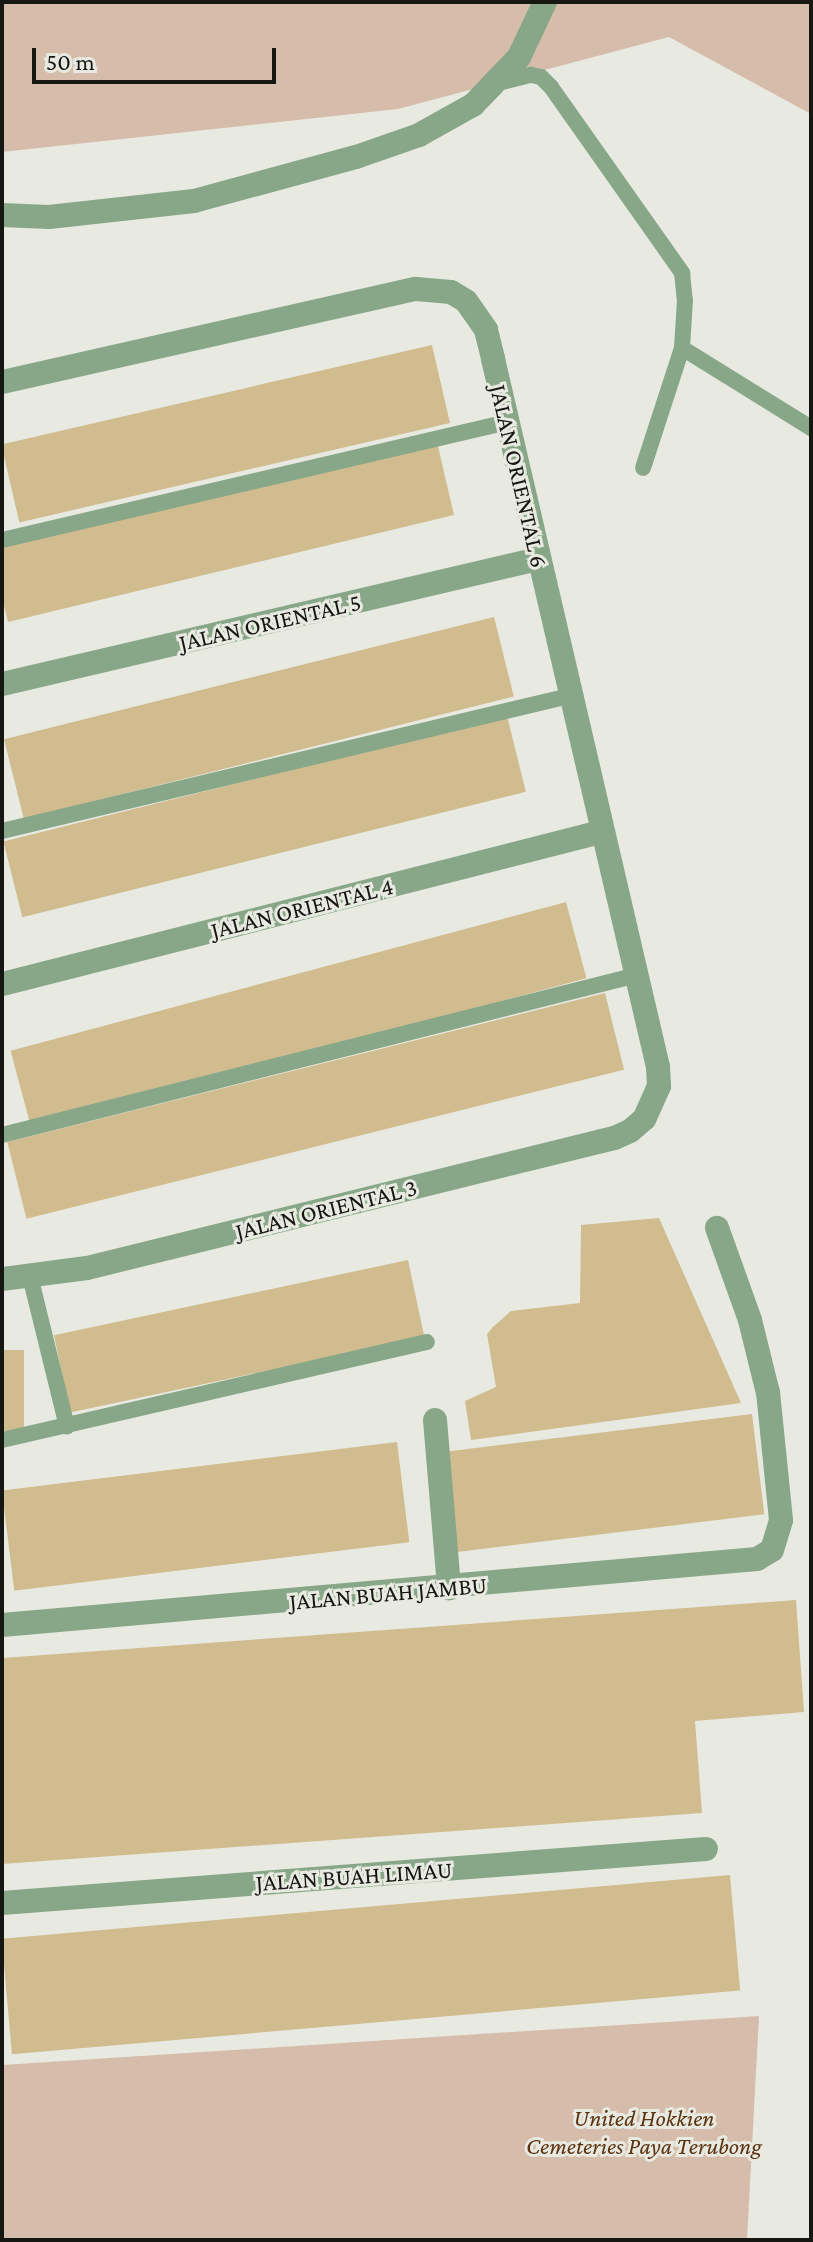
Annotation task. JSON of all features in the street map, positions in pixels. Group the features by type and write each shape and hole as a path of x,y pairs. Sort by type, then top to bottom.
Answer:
{"street":[{"path":"2,215 49,217 194,201 356,157 419,135 473,105 519,57 545,2"},
{"name":"JALAN ORIENTAL 6","path":"2,382 416,289 434,288 466,301 478,314 486,330 508,422 659,1077 659,1086 644,1119"},
{"name":"JALAN ORIENTAL 5","path":"2,684 538,559"},
{"name":"JALAN ORIENTAL 4","path":"2,984 601,832"},
{"name":"JALAN ORIENTAL 3","path":"2,1279 87,1268 614,1138 630,1131 644,1119"},
{"name":"JALAN BUAH JAMBU","path":"2,1625 740,1563 757,1559 772,1550 781,1520 768,1393 750,1320 717,1228"},
{"path":"435,1420 449,1588"},
{"name":"JALAN BUAH LIMAU","path":"2,1903 706,1849"}],"lane":[{"path":"492,85 518,76 541,77 674,256 685,286 682,348 643,468"},
{"path":"682,348 811,428"},
{"path":"2,540 508,422"},
{"path":"2,831 569,696"},
{"path":"2,1135 637,975"},
{"path":"30,1276 67,1427"},
{"path":"2,1440 427,1342"}],"green space":[{"path":"2,2 811,2 811,114 669,37 398,109 2,152"},
{"name":"United Hokkien Cemeteries Paya Terubong","path":"759,2016 747,2240 2,2240 2,2065"}],"building":[{"path":"432,345 450,423 19,522 2,444"},
{"path":"437,442 454,515 8,622 2,597 2,547"},
{"path":"494,617 514,697 24,819 4,739"},
{"path":"507,716 526,792 22,917 3,842"},
{"path":"566,902 586,978 31,1127 11,1051"},
{"path":"605,993 624,1070 26,1219 7,1142"},
{"path":"659,1218 741,1403 471,1440 465,1401 496,1387 487,1334 511,1311 580,1303 581,1225"},
{"path":"408,1260 424,1337 70,1413 54,1335"},
{"path":"2,1350 24,1350 24,1431 2,1431"},
{"path":"752,1414 764,1514 456,1552 443,1452"},
{"path":"397,1442 409,1542 14,1591 2,1490"},
{"path":"796,1600 804,1712 695,1721 702,1813 2,1864 2,1658"},
{"path":"730,1875 740,1991 12,2054 2,1939"}]}
